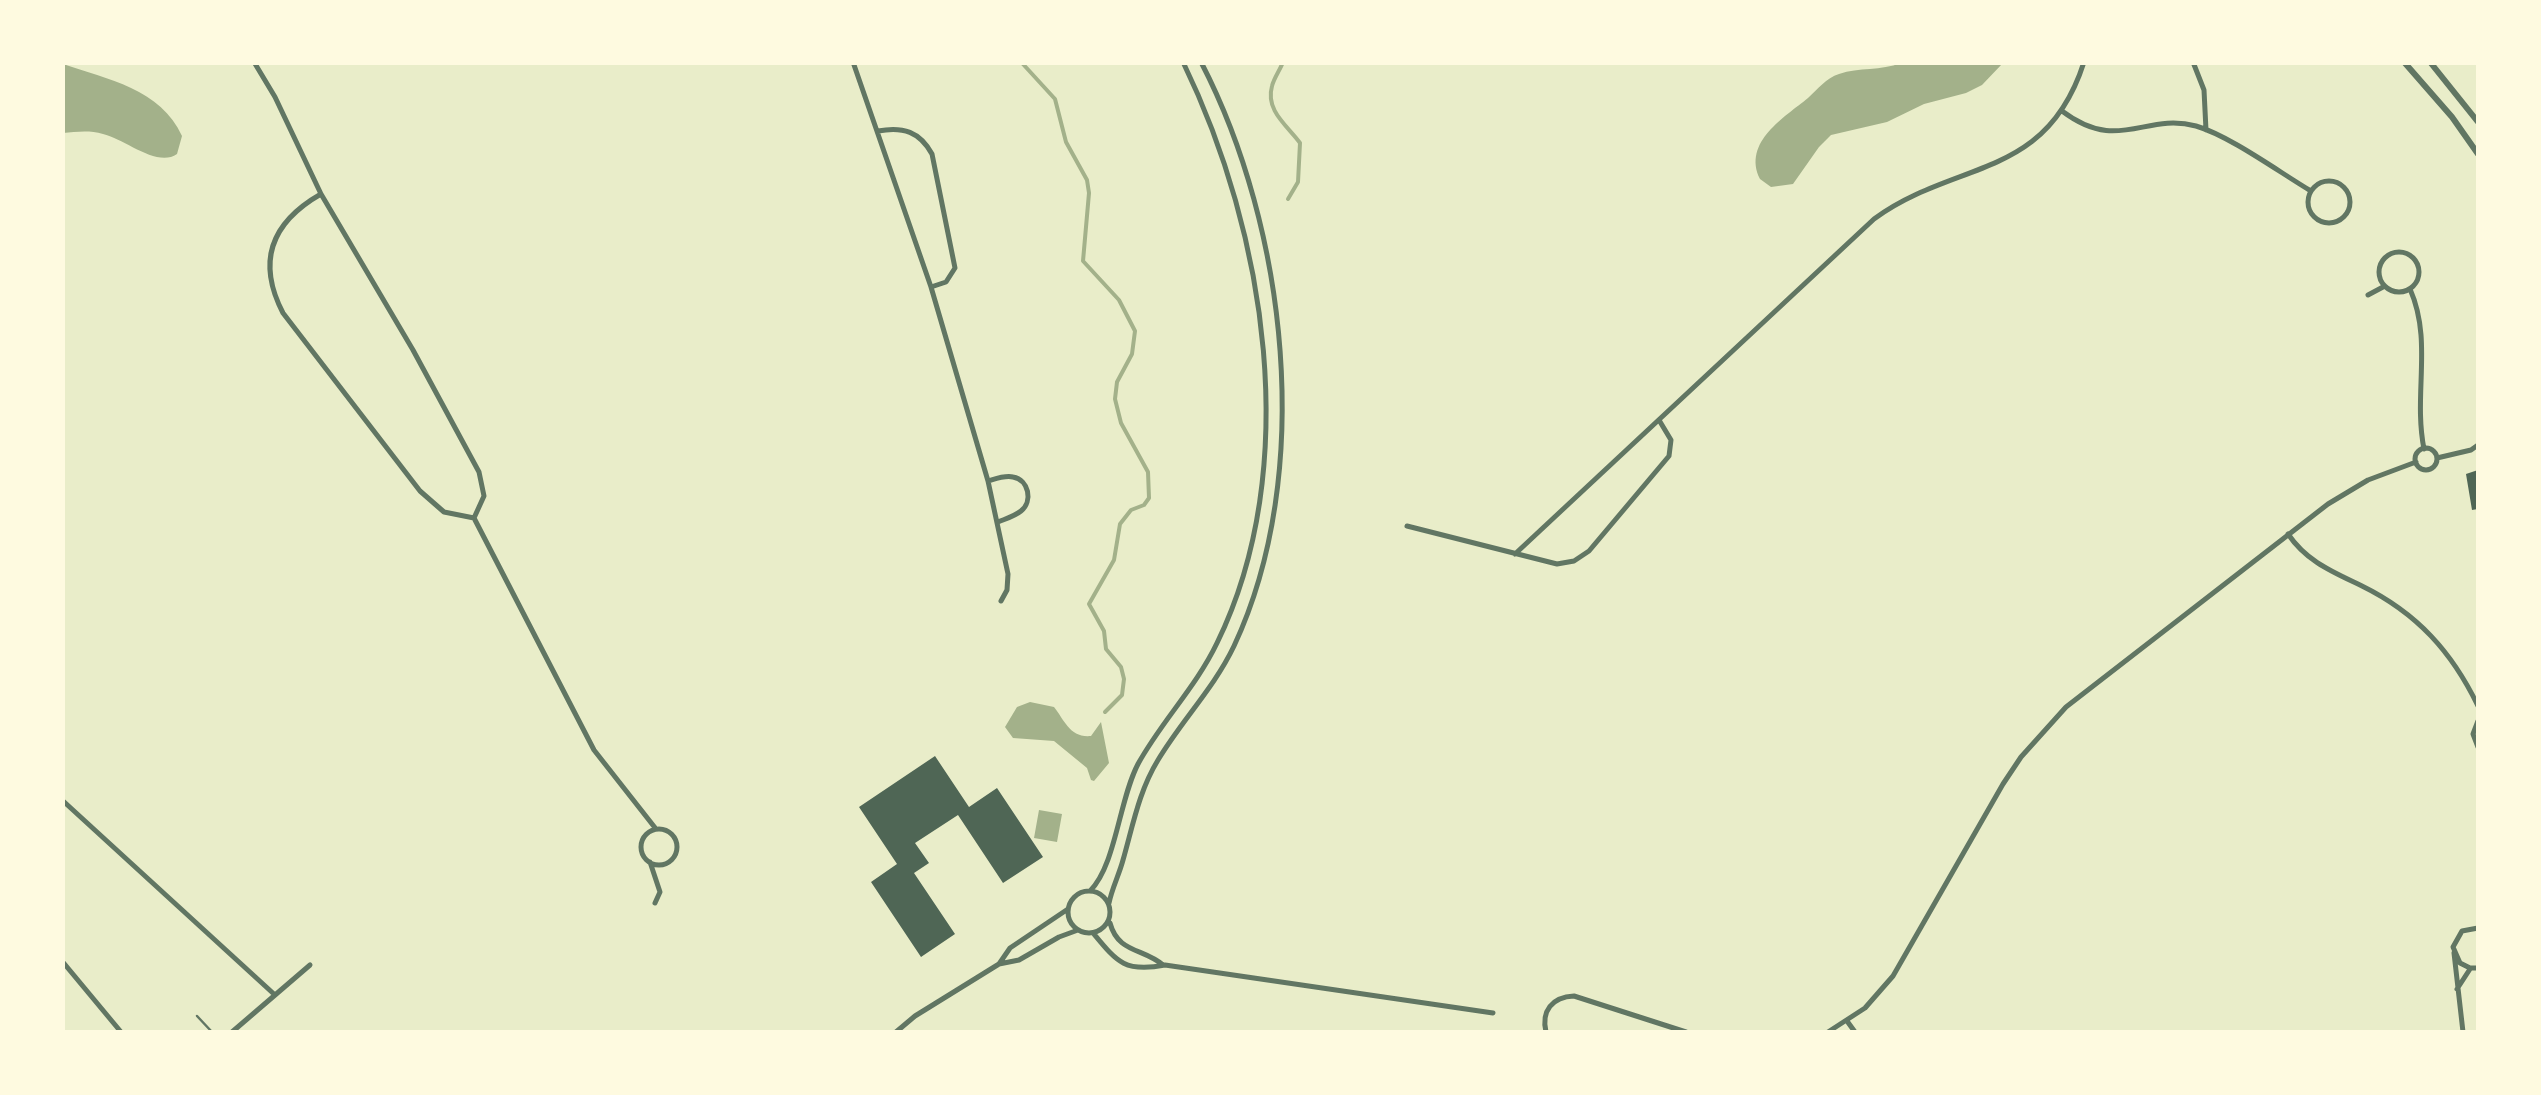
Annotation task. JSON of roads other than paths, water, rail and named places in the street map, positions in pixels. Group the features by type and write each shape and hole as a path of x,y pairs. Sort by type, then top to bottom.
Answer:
{"street":[{"path":"254,62 275,96 321,194 479,472 484,496 474,518"},
{"path":"853,62 931,287 988,481 1008,580 1001,601"},
{"path":"1090,891 1103,874 1132,776 1204,668 1229,616 1253,532 1263,446 1263,350 1250,254 1220,147 1183,62"},
{"path":"1163,964 1134,952 1115,937 1109,904 1149,776 1214,682 1244,622 1265,550 1279,447 1279,352 1265,247 1242,162 1200,62"},
{"path":"1514,554 1874,219 1910,198 2006,159 2042,133 2062,111 2084,62"},
{"path":"2193,62 2204,90 2206,130"},
{"path":"2404,62 2478,154"},
{"path":"2430,62 2478,122"},
{"path":"2062,111 2088,126 2107,131 2127,132 2172,123 2206,130 2311,191"},
{"path":"878,130 909,131 923,140 932,154 955,268 946,282 931,287"},
{"path":"2322,182 2341,185 2349,196 2345,216 2333,223 2319,221 2310,211 2311,191 2322,182"},
{"path":"321,194 301,205 276,236 270,255 274,295 420,491 444,512 474,518"},
{"path":"2402,252 2413,257 2419,268 2418,280 2410,290 2396,292 2384,286 2378,275 2381,262 2390,254 2402,252"},
{"path":"2368,295 2384,286"},
{"path":"2410,290 2424,333 2419,402 2424,448"},
{"path":"1407,526 1557,564 1574,561 1589,552 1669,456 1671,440 1659,420"},
{"path":"1263,446 1279,447"},
{"path":"2437,458 2431,449 2424,448 2416,455 2416,462 2420,468 2430,470 2437,458 2476,449"},
{"path":"1828,1032 1865,1008 1893,976 1983,814 2021,757 2066,707 2354,487 2416,462"},
{"path":"988,481 1013,477 1023,482 1028,491 1028,502 1022,510 998,522"},
{"path":"474,518 594,750 656,829 672,836 676,852 664,864 650,862"},
{"path":"2288,534 2326,570 2384,598 2422,625 2449,654 2478,706"},
{"path":"2478,720 2473,734 2478,747"},
{"path":"62,800 275,995"},
{"path":"655,903 660,892 641,844 646,834 656,829"},
{"path":"998,964 1010,948 1068,909 1077,894 1102,894 1109,904"},
{"path":"1068,909 1070,921 1078,930"},
{"path":"1093,933 1109,920"},
{"path":"2463,1032 2454,953 2458,936 2478,928"},
{"path":"896,1032 998,964 1018,960 1078,930 1093,933 1114,958 1132,967 1163,964 1493,1013"},
{"path":"1114,958 1124,946"},
{"path":"1132,967 1134,952"},
{"path":"2454,953 2460,963 2478,968"},
{"path":"62,961 121,1032"},
{"path":"232,1032 310,965"},
{"path":"2456,992 2470,968"},
{"path":"1546,1032 1546,1010 1553,1002 1574,996 1686,1032"},
{"path":"1847,1021 1855,1032"}],"lane":[{"path":"197,1016 212,1032"}],"waterway":[{"path":"1283,62 1272,86 1272,103 1300,143 1298,182 1288,199"},
{"path":"1022,63 1055,99 1066,142 1087,180 1083,261 1119,300 1135,331 1132,354 1117,382 1115,399 1121,423 1148,472 1149,498 1144,505 1131,510 1120,524 1114,560 1089,604 1104,631 1106,649 1121,667 1124,679 1122,695 1105,712"}]}
